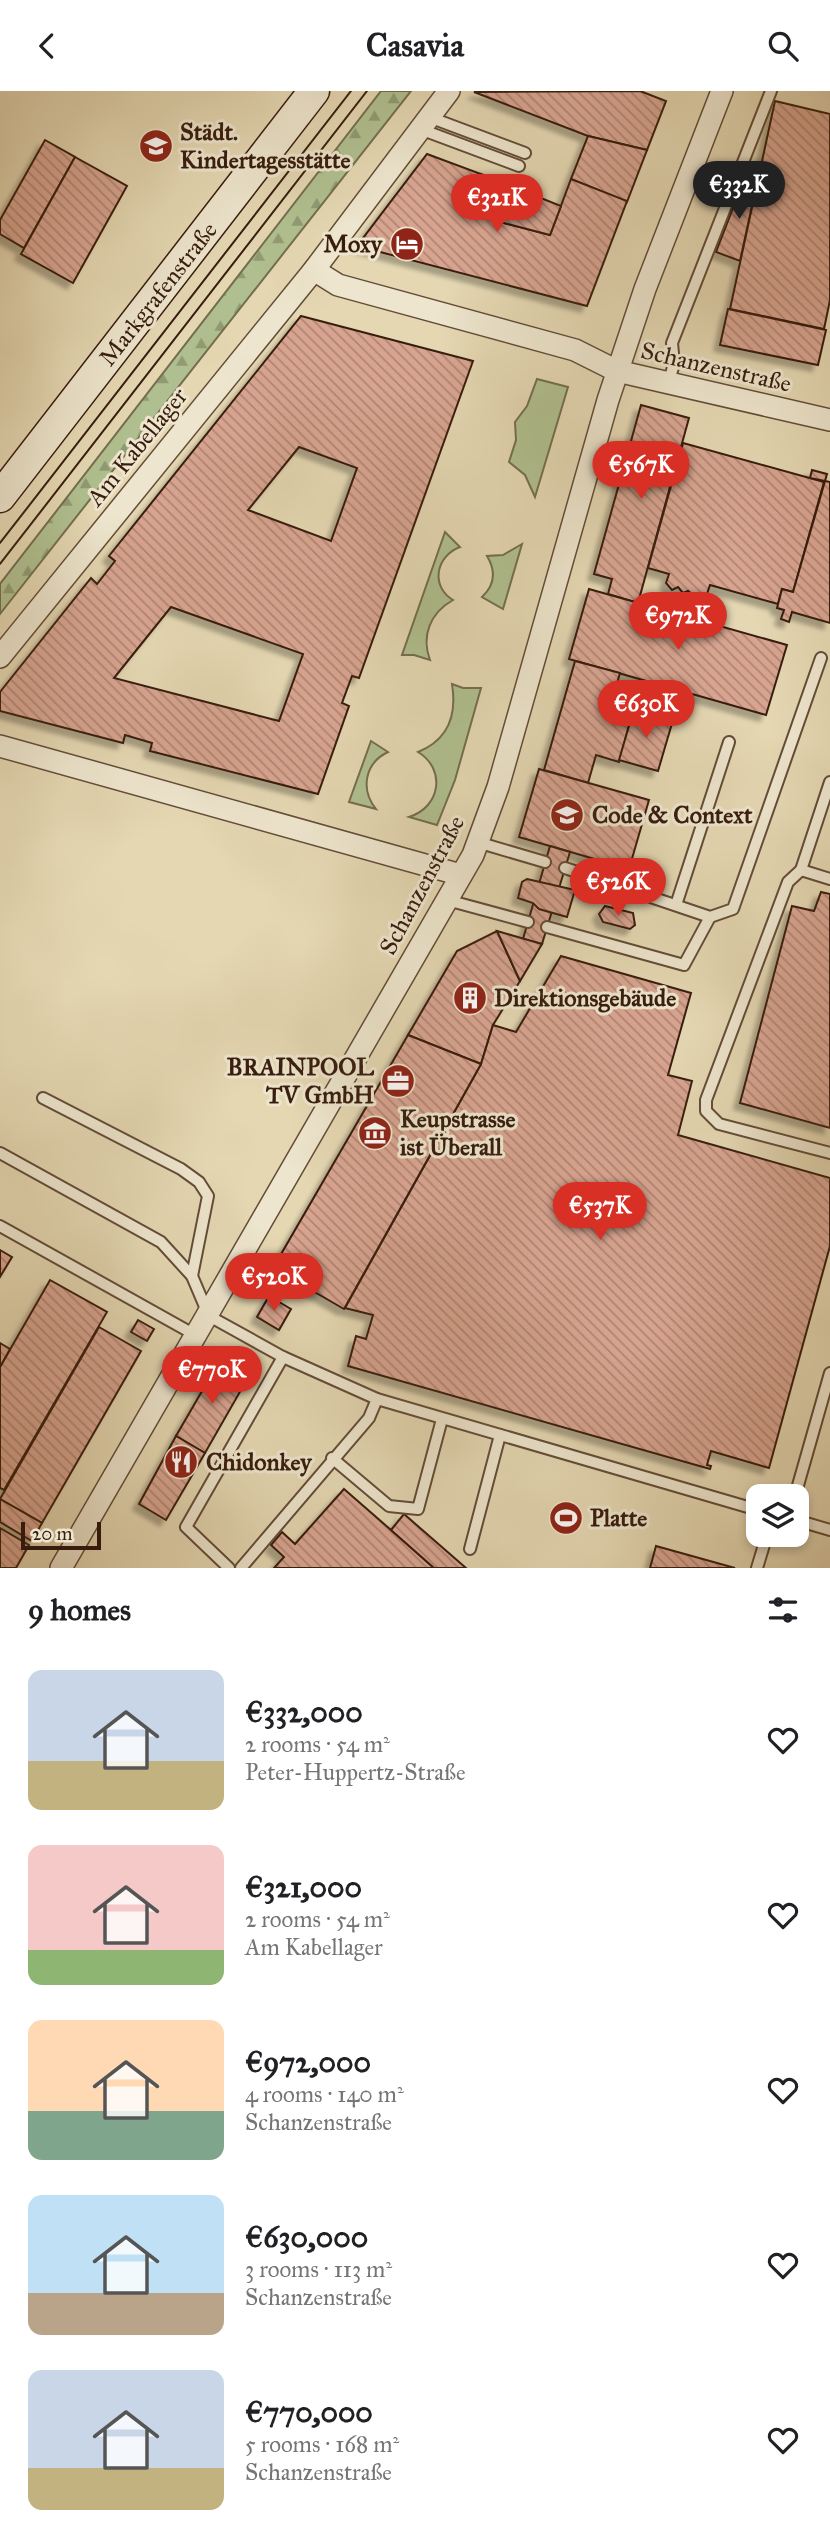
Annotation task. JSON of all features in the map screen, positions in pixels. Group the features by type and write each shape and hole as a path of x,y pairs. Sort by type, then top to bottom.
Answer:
{"main road":[{"name":"Markgrafenstraße","path":"5,479 314,91"}],"street":[{"name":"Am Kabellager","path":"0,657 314,270 449,91"},
{"path":"314,270 338,285 575,350 617,371 722,91"},
{"name":"Schanzenstraße","path":"61,1568 209,1316 447,900 477,842 498,787 617,371 830,419"},
{"path":"0,746 461,875"}],"lane":[{"path":"667,384 674,364 672,343 771,91"},
{"path":"425,123 525,153"},
{"path":"425,123 519,166"},
{"path":"565,868 710,917 733,909 821,658"},
{"path":"676,905 729,742"},
{"path":"830,782 801,870 788,882 706,1100 706,1111 719,1124 830,1153"},
{"path":"477,842 545,862"},
{"path":"801,870 830,879"},
{"path":"447,900 528,922"},
{"path":"547,927 684,965 710,917"},
{"path":"43,1098 181,1169 199,1182 208,1196 192,1276"},
{"path":"0,1153 161,1242 192,1276 209,1316 282,1357 377,1399 746,1507"},
{"path":"0,1226 197,1336"},
{"path":"229,1568 186,1527 282,1357"},
{"path":"798,1484 830,1373"},
{"path":"242,1568 332,1458 369,1418 377,1399"},
{"path":"332,1458 389,1506 418,1509 442,1419"},
{"path":"470,1549 500,1435"},
{"path":"809,1524 830,1530"},
{"path":"757,1568 763,1547"}],"green space":[{"path":"381,91 411,91 0,614 0,584"},
{"path":"537,379 568,387 535,497 525,475 509,462 516,440 515,422 527,406"},
{"path":"445,532 460,547 446,557 439,572 441,587 453,600 433,618 427,634 430,660 414,655 402,655"},
{"path":"522,544 503,609 482,597 490,588 493,578 487,556 503,555"},
{"path":"452,684 463,688 481,688 455,780 437,825 409,817 420,812 433,797 436,777 433,768 418,752 437,741 448,725 453,706"},
{"path":"371,741 388,752 374,763 367,777 368,793 376,809 349,802"}],"building":[{"path":"640,91 666,101 647,150 588,136 474,92"},
{"path":"775,101 830,114 830,300 824,329 730,309"},
{"path":"588,136 647,150 627,202 571,179"},
{"path":"45,140 75,157 24,248 0,234 0,220"},
{"path":"427,154 481,174 466,213 550,235 571,179 627,201 587,306 357,246"},
{"path":"75,157 127,186 73,283 21,254"},
{"path":"481,174 561,206 550,235 466,213"},
{"path":"745,177 758,178 740,261 716,252"},
{"path":"728,309 826,330 818,365 720,345"},
{"path":"301,316 473,361 359,678 352,676 342,703 349,706 318,794 150,751 152,743 125,735 123,743 0,711 0,692 91,578 97,584 115,561 109,556","holes":["299,447 357,468 331,541 248,510","171,607 303,654 279,721 114,678"]},
{"path":"641,405 689,418 638,603 608,594 612,579 594,574"},
{"path":"683,443 824,482 793,592 782,589 778,604 710,585 705,600 698,593 694,596 688,591 683,593 678,587 672,590 666,583 669,574 648,568"},
{"path":"812,470 827,474 825,481 810,478"},
{"path":"825,481 830,482 830,623 792,612 789,622 781,619 784,610 777,608 782,589 793,592"},
{"path":"589,589 787,645 766,715 569,659"},
{"path":"575,661 620,673 612,701 634,707 619,762 596,755 588,783 544,770"},
{"path":"634,709 673,720 658,771 619,760"},
{"path":"539,769 649,800 629,869 519,837"},
{"path":"550,846 570,852 542,944 523,939"},
{"path":"527,879 575,890 567,917 539,909 533,903 518,898 522,882"},
{"path":"821,892 830,894 830,1128 740,1103 792,906 814,911"},
{"path":"605,906 633,913 635,925 630,929 603,922 599,914"},
{"name":"Direktionsgebäude","path":"497,931 520,981 493,1025 481,1064 408,1035 457,951"},
{"path":"497,931 542,944 520,981"},
{"path":"561,956 691,993 668,1075 692,1081 678,1135 830,1178 830,1246 769,1468 711,1451 707,1465 711,1466 710,1469 348,1366 356,1336 366,1339 373,1315 345,1308 481,1064 493,1025 516,1032"},
{"path":"408,1035 481,1064 344,1309 273,1268"},
{"path":"0,1250 12,1257 0,1277"},
{"path":"50,1280 107,1312 4,1490 0,1488 0,1367"},
{"path":"269,1296 291,1309 279,1330 257,1317"},
{"path":"138,1320 154,1329 147,1341 131,1332"},
{"path":"99,1327 141,1351 42,1523 0,1499"},
{"path":"0,1343 10,1349 0,1367"},
{"path":"220,1360 249,1376 205,1453 176,1436"},
{"path":"176,1436 205,1453 166,1520 139,1504"},
{"path":"344,1489 434,1568 274,1568 284,1557 271,1545 282,1532 295,1544"},
{"path":"0,1499 42,1523 32,1541 0,1522"},
{"path":"404,1514 466,1568 434,1568 391,1530"},
{"path":"0,1528 29,1545 16,1568 0,1568"},
{"path":"656,1546 735,1568 650,1568"}],"tram line":[{"path":"0,543 351,91"},
{"path":"0,564 367,91"}],"place":[{"name":"Städt. Kindertagesstätte","path":"156,146"},
{"name":"Moxy","path":"407,244"},
{"name":"Code & Context","path":"567,815"},
{"name":"Direktionsgebäude","path":"470,998"},
{"name":"BRAINPOOL TV GmbH","path":"398,1081"},
{"name":"Keupstrasse ist Überall","path":"375,1133"},
{"name":"Chidonkey","path":"181,1462"},
{"name":"Platte","path":"566,1518"}]}
